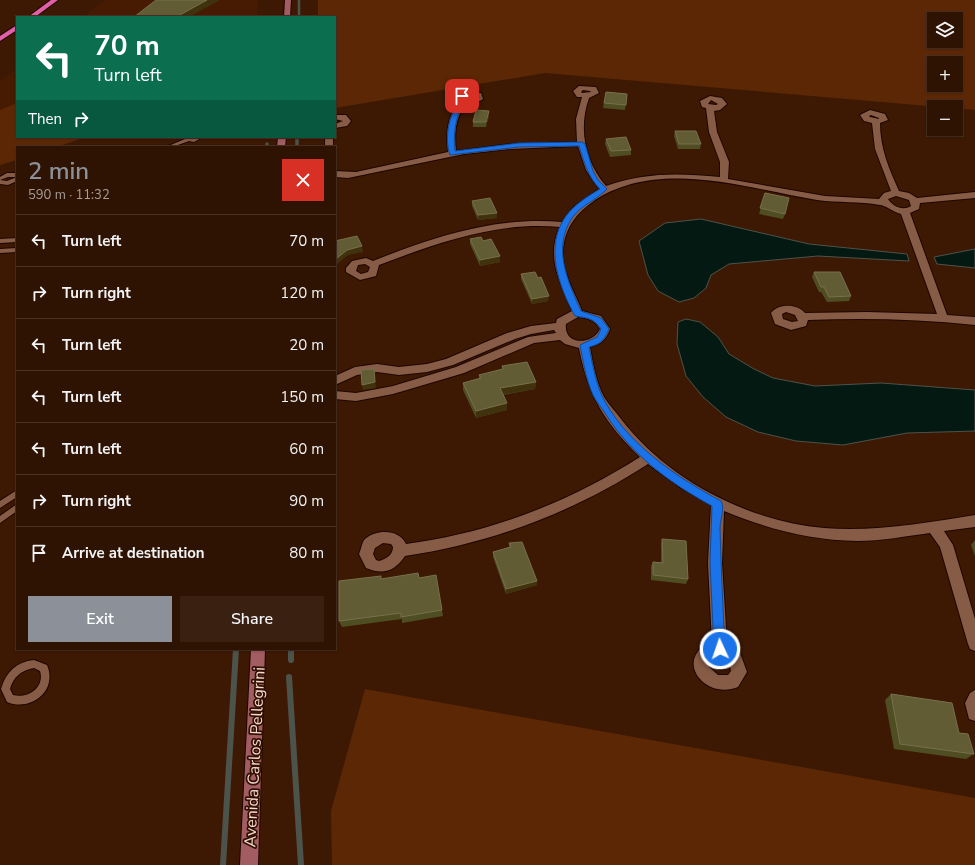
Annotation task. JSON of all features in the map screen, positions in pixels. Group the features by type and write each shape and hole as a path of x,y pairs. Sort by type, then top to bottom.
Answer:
{"highway":[{"path":"32,16 55,0"},
{"path":"0,39 16,28"}],"main road":[{"path":"287,16 288,0"},
{"name":"Avenida Carlos Pellegrini","path":"249,865 258,650"}],"street":[{"path":"586,96 581,105 580,118 582,144 590,171 596,181 604,189"},
{"path":"452,154 450,138 453,122 457,109 464,101"},
{"path":"710,107 710,117 714,136 722,153 726,170 724,179"},
{"path":"336,117 343,117 347,121 344,124 336,126"},
{"path":"876,122 875,129 883,165 896,193"},
{"path":"336,174 342,177 452,154 519,145 582,144"},
{"path":"578,314 564,281 558,257 560,236 569,217 584,202 604,189 634,180 658,177 691,176 724,179 819,198 884,202 894,209 905,211 910,211 916,207 915,201"},
{"path":"884,202 884,196 896,193 907,196 915,201 975,195"},
{"path":"905,211 943,317"},
{"path":"373,264 422,246 468,233 508,225 547,222 565,225"},
{"path":"560,331 532,340 460,370 402,387 367,396 356,397 336,394 336,381 355,371 377,368 400,370 427,368 449,362 511,336 531,330 560,331 573,343 584,345 601,339 605,329 598,320 585,314 578,314 565,318 560,331"},
{"path":"802,317 866,314 943,317 975,321"},
{"path":"584,345 597,395 620,431 648,458 685,486 718,504 770,522 811,532 858,535 975,521"},
{"path":"400,370 402,387"},
{"path":"400,551 453,543 499,530 545,514 600,488 648,458"},
{"path":"718,504 715,563 720,649"},
{"path":"934,527 946,545 975,644"},
{"path":"975,698 973,703 975,713"}],"lane":[{"path":"170,146 186,138 194,140 199,138"},
{"path":"0,180 7,175 16,175"},
{"path":"0,180 8,183 16,179"},
{"path":"0,242 16,240"},
{"path":"0,251 16,250"},
{"path":"0,505 16,494"},
{"path":"0,520 16,508"},
{"path":"34,664 44,668 46,672 45,684 35,696 21,701 3,696 6,683 10,677 21,668 34,664"}],"shaded area":[{"path":"105,0 258,0 257,16 84,16"},
{"path":"318,0 975,0 975,110 963,109 963,100 927,100 927,106 545,73 336,108 336,16 318,16"},
{"path":"16,69 16,138 83,138 59,146 16,146 16,160 0,165 0,81"},
{"path":"16,103 16,138 83,138 59,146 16,146 16,160 0,165 0,110"},
{"path":"701,219 809,244 907,254 909,261 818,256 729,264 711,275 706,288 694,298 679,302 658,291 648,275 639,241 665,223"},
{"path":"975,249 975,268 937,264 934,257"},
{"path":"686,319 700,322 718,337 729,354 773,378 815,386 881,383 975,390 975,431 907,433 843,445 796,441 758,432 726,417 703,397 686,376 677,344 678,322"},
{"path":"365,689 975,798 975,865 332,865 331,811"}],"building":[{"path":"156,0 207,0 178,16 135,16"},
{"path":"606,92 627,94 626,105 604,103"},
{"path":"476,110 489,111 486,122 473,122"},
{"path":"675,131 696,131 701,144 679,144"},
{"path":"626,137 631,150 611,151 606,139"},
{"path":"765,193 789,198 785,214 760,208"},
{"path":"490,198 497,213 478,215 472,201"},
{"path":"357,236 362,246 347,250 336,259 336,241"},
{"path":"481,237 483,241 491,239 500,256 480,260 470,239"},
{"path":"535,272 538,278 541,277 549,296 532,299 521,274"},
{"path":"814,272 840,272 851,296 829,297 824,287 821,287"},
{"path":"527,362 536,382 500,388 507,403 476,411 463,383 481,378 479,375 503,369 502,366"},
{"path":"374,369 375,382 362,385 361,370"},
{"path":"662,539 686,541 688,579 653,575 653,562 663,563"},
{"path":"522,542 537,581 506,589 493,552 511,547 509,543"},
{"path":"418,573 419,578 436,575 442,610 401,617 401,613 339,621 339,581 381,576 381,579"},
{"path":"891,694 952,703 959,733 968,734 974,754 900,744"}],"waterway":[{"path":"299,0 299,16"},
{"path":"297,138 297,146"},
{"path":"223,865 236,650"},
{"path":"291,650 291,660"},
{"path":"289,677 301,865"}],"route":[{"path":"462,96 461,98 464,101 457,109 450,138 452,154 519,145 582,144 590,171 596,181 604,189 584,202 569,217 560,236 558,257 564,281 578,314 592,316 603,324 605,329 601,339 584,345 597,395 620,431 648,458 685,486 718,504 715,563 720,649"}]}
